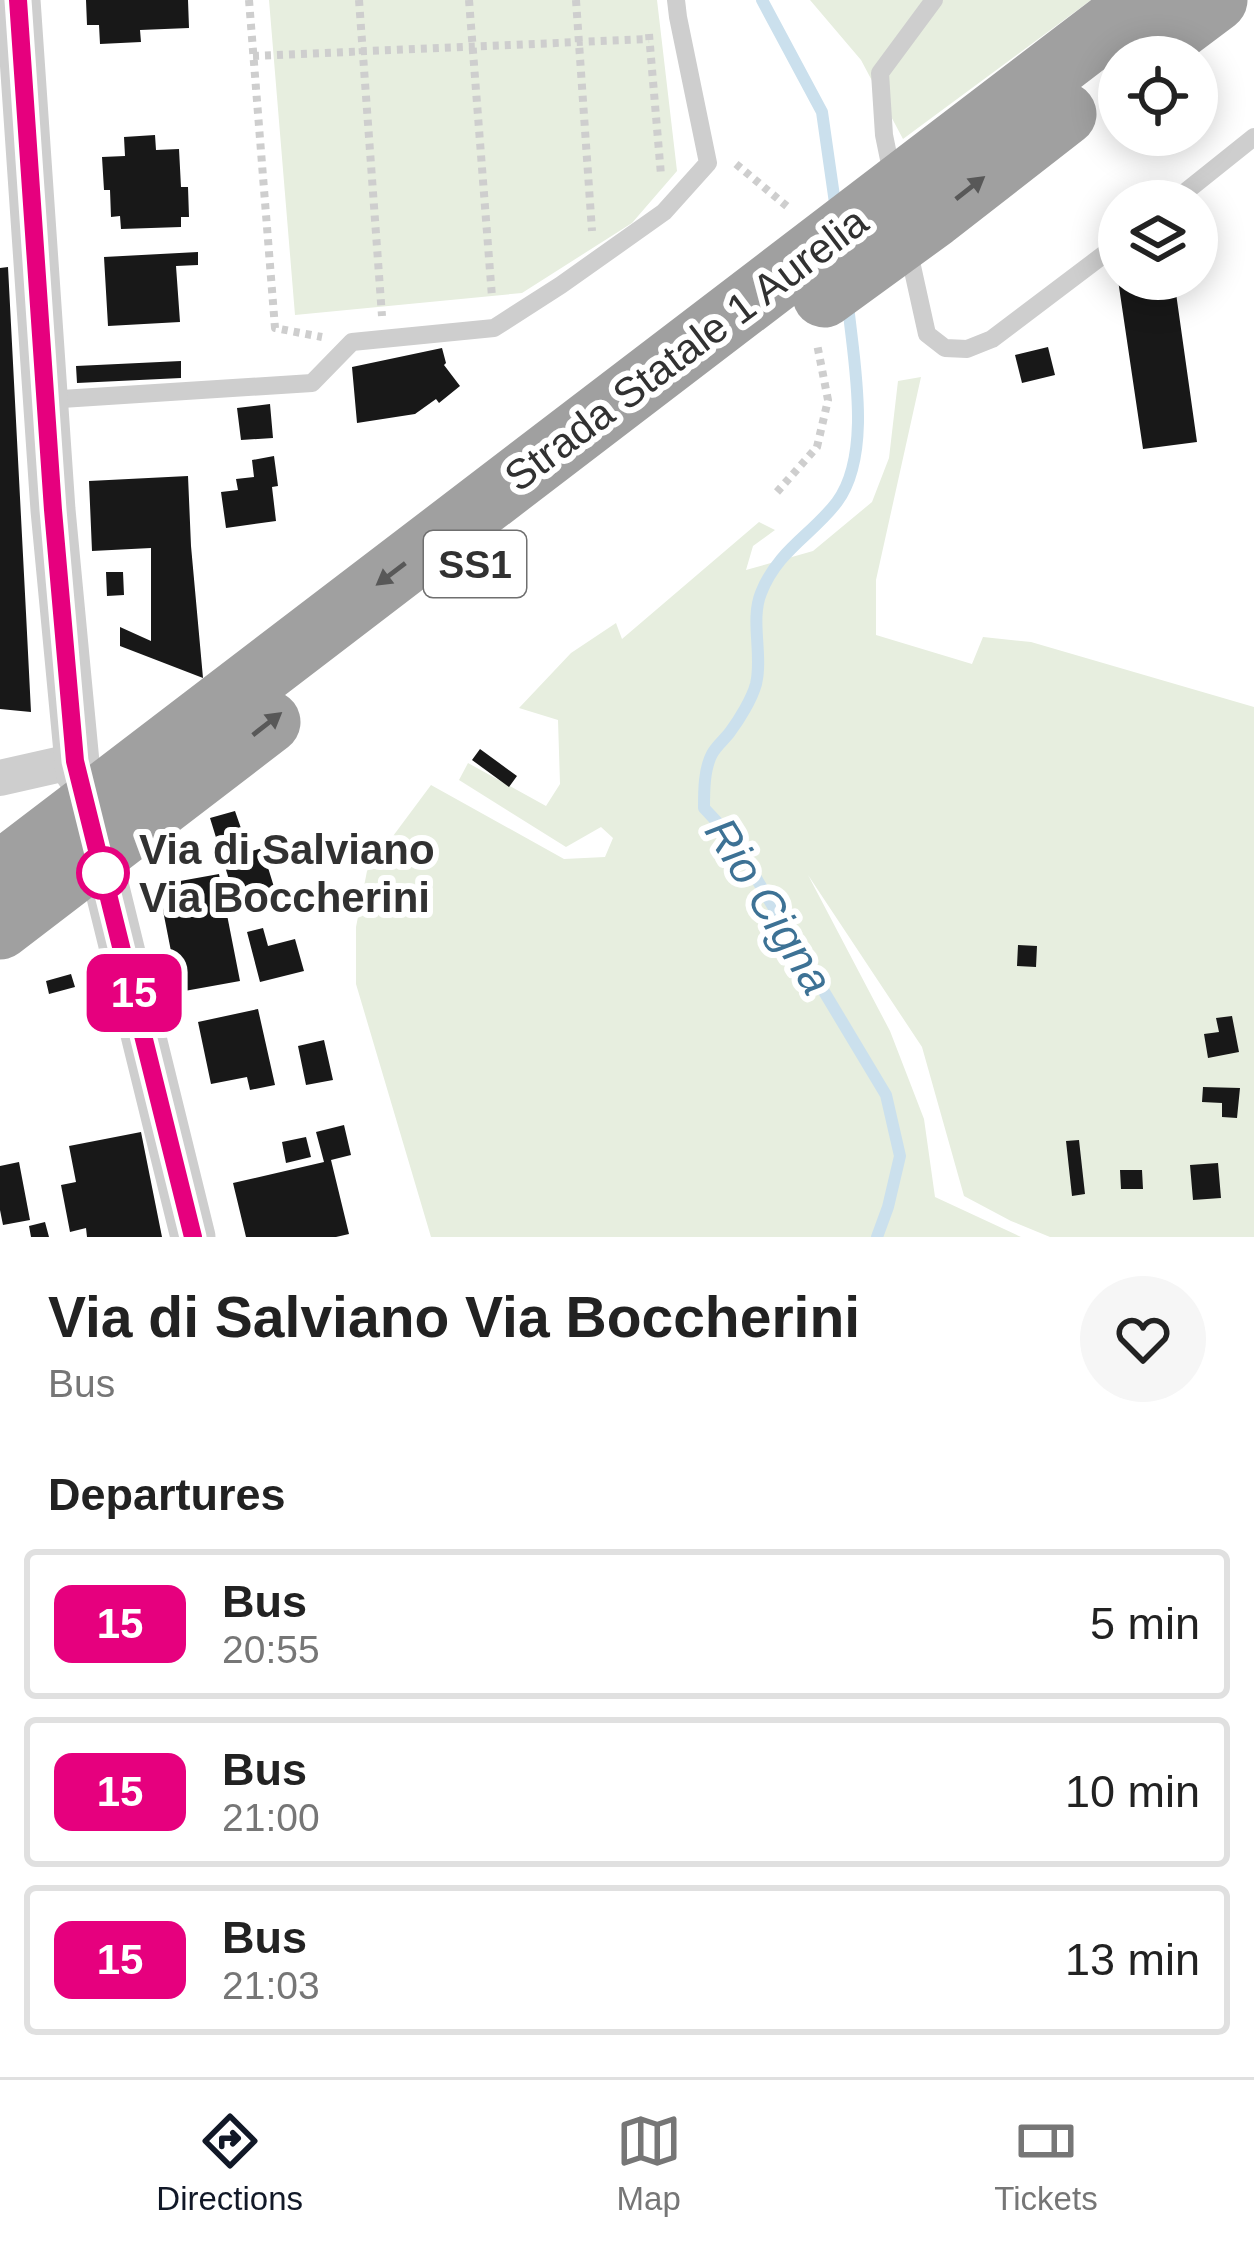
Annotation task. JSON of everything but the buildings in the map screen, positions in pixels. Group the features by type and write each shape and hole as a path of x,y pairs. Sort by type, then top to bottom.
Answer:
{"highway":[{"name":"Strada Statale 1 Aurelia","path":"0,928 49,871 162,777 934,216 1079,85 1143,0"},
{"path":"1168,36 1216,0"}],"street":[{"path":"0,778 76,767 18,0"},
{"path":"49,871 187,1170 193,1237"}],"lane":[{"path":"46,400 312,383 352,342 494,328 664,212 708,164 676,0"},
{"path":"898,201 884,135 880,74 934,0"},
{"path":"1200,180 1254,137"},
{"path":"903,224 927,334 945,348 967,349 992,339 1098,259"}],"path":[{"path":"249,0 275,328 352,342"},
{"path":"359,0 384,339"},
{"path":"469,0 494,328"},
{"path":"576,0 595,262"},
{"path":"647,20 664,212"},
{"path":"254,56 649,39"},
{"path":"708,164 731,160 790,208 793,223"},
{"path":"777,492 817,447 828,400 781,325"}],"green space":[{"path":"269,0 657,0 677,171 632,223 522,293 295,315"},
{"path":"810,0 1091,0 903,139 861,60"},
{"path":"921,377 876,580 876,635 972,664 983,637 1031,642 1254,707 1254,1237 1050,1237 964,1196 922,1047 808,875 890,1031 924,1119 935,1197 1021,1237 431,1237 356,984 356,927 367,871 431,785 564,859 605,857 613,838 601,827 566,847 459,780 468,763 546,806 560,784 558,720 519,708 571,653 616,623 622,639 759,522 775,530 753,546 746,570 813,551 872,502 889,458 898,381"}],"waterway":[{"name":"Rio Cigna","path":"762,0 822,112 835,203"},
{"name":"Rio Cigna","path":"849,314 858,411 848,483 827,514 786,554 761,593 756,684 709,760 704,808 732,838 886,1095 900,1156 877,1237"}],"bus line":[{"name":"15","path":"18,0 75,761 193,1237"}],"place":[{"name":"Via di Salviano Via Boccherini","path":"103,873"}]}
